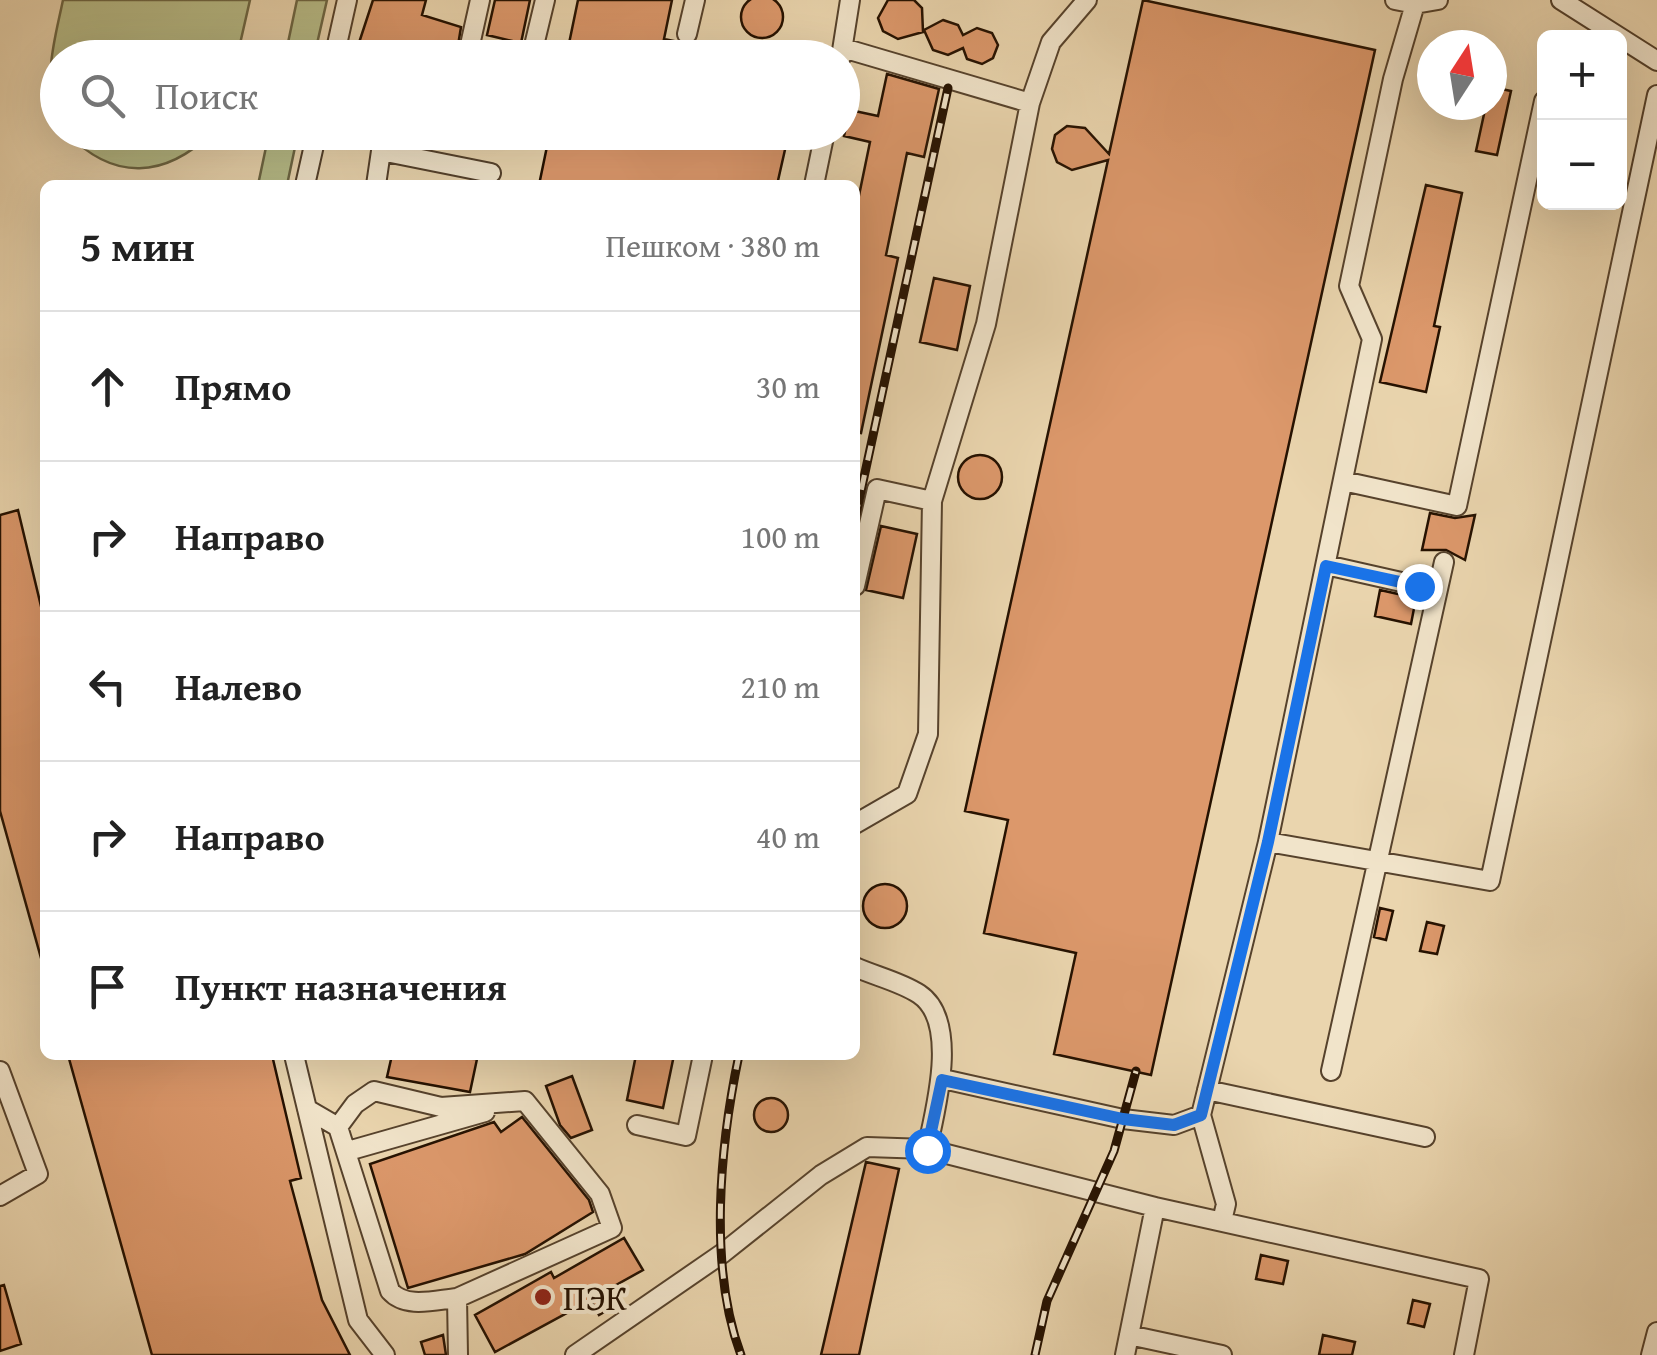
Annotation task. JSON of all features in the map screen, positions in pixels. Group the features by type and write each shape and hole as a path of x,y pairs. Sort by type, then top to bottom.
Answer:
{"street":[{"path":"338,40 347,0"},
{"path":"471,40 480,0"},
{"path":"536,40 544,0"},
{"path":"687,34 694,0"},
{"path":"844,40 850,0"},
{"path":"860,821 907,794 928,734 932,501 986,324 1030,103 1051,42 1087,0"},
{"path":"1396,0 1438,0"},
{"path":"1561,0 1657,61"},
{"path":"1222,1221 1226,1204 1201,1115 1268,842 1372,339 1349,286 1393,78 1415,2"},
{"path":"860,58 1030,103"},
{"path":"1268,842 1380,858 1490,881 1657,95"},
{"path":"1343,481 1457,506 1540,120"},
{"path":"307,180 313,150"},
{"path":"815,180 821,150"},
{"path":"377,180 381,151 491,172"},
{"path":"860,564 877,489 932,501"},
{"path":"1331,1072 1444,562"},
{"path":"1326,566 1419,586"},
{"path":"860,969 922,996 938,1022 942,1080 927,1150"},
{"path":"295,1060 358,1320 385,1355"},
{"path":"637,1125 686,1136 702,1060"},
{"path":"0,1071 38,1174 0,1196"},
{"path":"942,1080 1123,1119 1174,1125 1201,1115"},
{"path":"1207,1090 1425,1137"},
{"path":"307,1110 338,1127 390,1291 398,1300 458,1298 612,1228 600,1194 525,1100 442,1107 374,1091 355,1104 338,1127"},
{"path":"348,1151 485,1112"},
{"path":"574,1355 723,1253 821,1175 867,1147 927,1150 1155,1207 1480,1279 1464,1355"},
{"path":"1125,1355 1155,1207"},
{"path":"458,1298 458,1355"},
{"path":"1651,1355 1657,1332"},
{"path":"1129,1335 1222,1355"}],"green space":[{"path":"63,0 250,0 241,40 55,40"},
{"path":"297,0 327,0 318,40 289,40"},
{"path":"87,150 191,150 158,166 121,166"},
{"path":"265,150 294,150 288,180 259,180"}],"building":[{"path":"752,-1 772,-1 781,9 781,25 770,36 754,36 743,25 743,9"},
{"path":"373,0 426,0 422,15 461,27 459,40 360,40"},
{"path":"495,0 530,0 522,40 487,35"},
{"path":"578,0 672,0 664,39 669,40 570,40"},
{"path":"888,0 914,0 922,8 923,32 898,39 883,31 878,18"},
{"path":"1143,0 1375,50 1151,1075 1054,1054 1076,953 984,933 1008,820 965,811 1108,160 1072,170 1057,162 1052,149 1055,135 1067,126 1085,128 1109,154"},
{"path":"943,20 958,25 963,35 977,28 992,33 998,45 993,58 982,64 967,59 963,48 948,55 933,50 924,30"},
{"path":"887,74 939,89 924,157 907,153 886,255 898,258 861,433 860,191 870,142 860,140 860,112 878,116"},
{"path":"1483,120 1505,120 1497,155 1476,151"},
{"path":"546,150 785,150 778,180 540,180"},
{"path":"1426,185 1462,193 1434,326 1440,327 1426,392 1380,382"},
{"path":"934,278 970,286 957,350 920,342"},
{"path":"980,455 995,462 1002,477 995,492 980,499 965,492 958,477 965,462"},
{"path":"18,510 40,602 40,954 0,811 0,515"},
{"path":"1430,513 1455,518 1475,515 1465,560 1446,550 1422,550"},
{"path":"881,526 917,534 903,598 866,590"},
{"path":"1380,590 1416,598 1411,624 1375,616"},
{"path":"885,884 900,891 907,906 900,921 885,928 870,921 863,906 870,891"},
{"path":"1380,908 1393,911 1386,940 1374,937"},
{"path":"1427,922 1444,926 1437,954 1420,951"},
{"path":"69,1060 273,1060 301,1178 290,1181 322,1300 350,1355 152,1355"},
{"path":"391,1060 477,1060 470,1092 387,1077"},
{"path":"635,1060 673,1060 663,1108 627,1100"},
{"path":"572,1076 592,1130 571,1138 560,1125 546,1086"},
{"path":"771,1098 783,1103 788,1115 783,1127 771,1132 759,1127 754,1115 759,1103"},
{"path":"522,1117 589,1200 593,1212 525,1254 408,1288 370,1164 494,1122 501,1132"},
{"path":"866,1162 899,1169 859,1355 821,1355"},
{"path":"624,1238 643,1270 609,1289 618,1304 599,1315 591,1300 495,1352 475,1315 551,1272 554,1278"},
{"path":"1261,1255 1288,1261 1283,1284 1256,1279"},
{"path":"4,1285 21,1344 0,1351 0,1286"},
{"path":"1413,1300 1430,1304 1424,1327 1408,1323"},
{"path":"443,1335 446,1355 425,1355 421,1342"},
{"path":"1323,1335 1355,1342 1352,1355 1319,1355"}],"railway":[{"path":"860,496 948,88"},
{"path":"738,1060 720,1206 724,1284 741,1355"},
{"path":"1035,1355 1047,1301 1114,1151 1136,1071"}],"place":[{"name":"ПЭК","path":"543,1297"}],"route":[{"path":"927,1150 942,1080 1123,1119 1174,1125 1201,1115 1268,842 1326,566 1419,586"}]}
